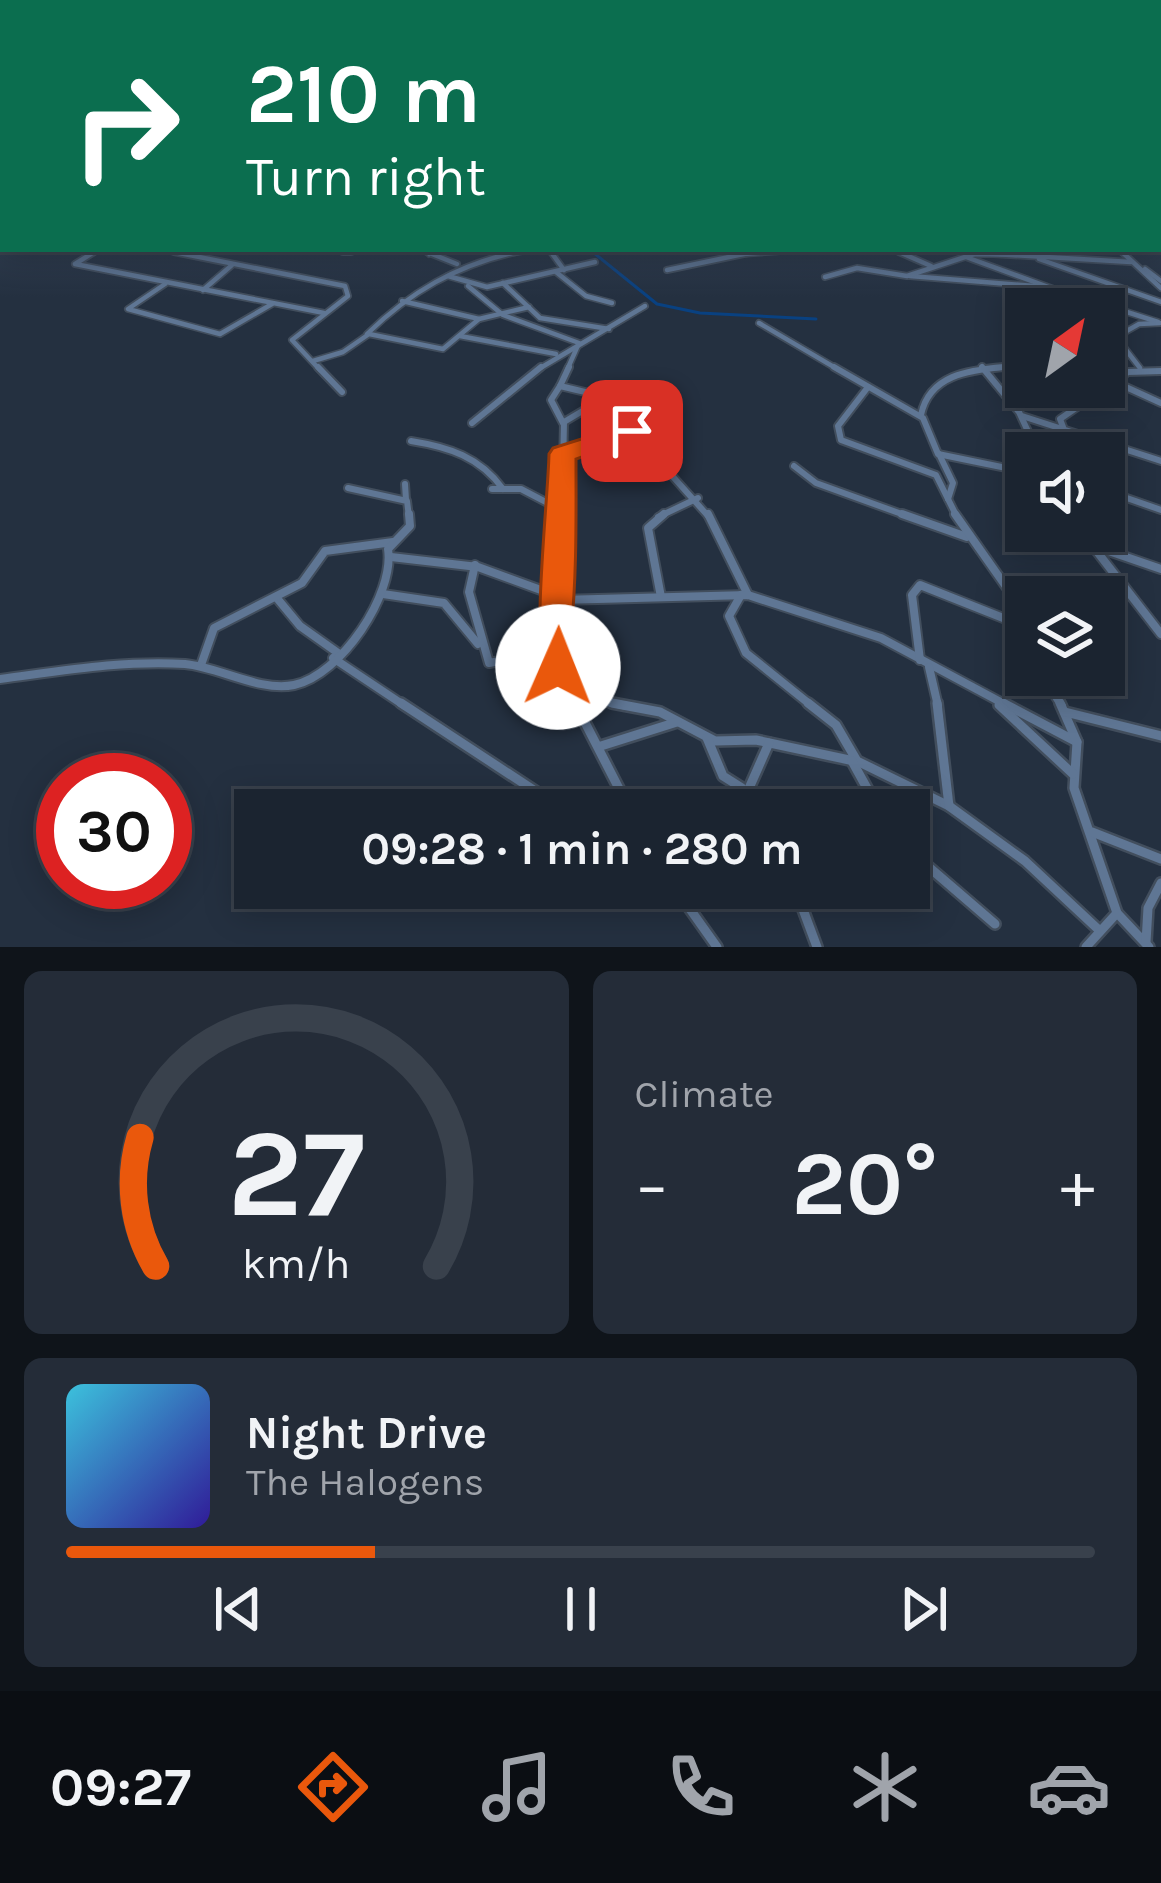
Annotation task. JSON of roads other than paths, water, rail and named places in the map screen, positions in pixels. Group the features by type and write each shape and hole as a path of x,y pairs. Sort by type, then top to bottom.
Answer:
{"street":[{"path":"94,252 75,264 324,313"},
{"path":"174,252 350,290 292,340 342,392"},
{"path":"429,252 447,274 503,314 579,344"},
{"path":"314,361 343,352 402,301 461,265 530,252"},
{"path":"548,252 583,294 612,303"},
{"path":"667,270 754,252"},
{"path":"898,252 931,266"},
{"path":"1123,252 1160,285"},
{"path":"1124,252 1160,285"},
{"path":"963,255 1047,288"},
{"path":"907,276 963,255 1131,262"},
{"path":"1030,256 1114,288"},
{"path":"436,258 461,265"},
{"path":"468,286 502,284 595,262"},
{"path":"202,290 235,263"},
{"path":"825,278 857,268 1031,288"},
{"path":"169,283 128,309 220,334 272,304"},
{"path":"502,284 540,318 609,328"},
{"path":"1125,292 1161,302"},
{"path":"402,301 479,319 530,307"},
{"path":"472,422 556,354 645,306"},
{"path":"1125,312 1161,323"},
{"path":"367,334 433,349 460,336 479,319"},
{"path":"759,322 923,418"},
{"path":"1140,368 1116,337 1141,324 1161,323"},
{"path":"460,336 556,354"},
{"path":"579,344 551,400 564,424 555,650 571,695 620,789"},
{"path":"948,500 953,483 921,405 935,386 982,367 1005,366"},
{"path":"982,367 1022,416 1028,432"},
{"path":"1125,378 1140,368 1161,370"},
{"path":"1125,385 1161,403"},
{"path":"560,386 606,397 564,424"},
{"path":"868,387 838,426 842,440 936,475 971,538 1005,586"},
{"path":"1066,431 1060,419 1078,408"},
{"path":"1022,416 1161,461"},
{"path":"562,454 660,420"},
{"path":"632,431 698,499 729,548 744,595"},
{"path":"411,441 466,454 491,471 503,489"},
{"path":"938,454 1005,468"},
{"path":"794,466 816,483 971,538"},
{"path":"0,680 89,667 200,665 292,685 336,656 382,595 390,575 389,557 410,526 405,484"},
{"path":"348,488 406,500"},
{"path":"492,489 521,490 562,511"},
{"path":"1125,497 1161,510"},
{"path":"661,597 648,528 659,516 698,499"},
{"path":"200,665 214,628 308,580 327,549 396,542"},
{"path":"1099,552 1161,634"},
{"path":"1111,552 1161,569"},
{"path":"389,557 475,565 530,580 560,598 744,595 840,622 1076,742"},
{"path":"475,565 469,592 483,650"},
{"path":"949,806 943,727 924,662 912,595 920,585 1005,619"},
{"path":"382,595 444,603 492,666 555,650"},
{"path":"744,595 729,616 746,653 836,725 869,789"},
{"path":"276,597 300,626 336,656 533,789"},
{"path":"571,695 661,712 707,738 769,743 855,761 949,806 1025,861 1100,931"},
{"path":"1055,696 1076,742 1077,801 1092,832 1117,913 1147,946"},
{"path":"997,702 1074,775"},
{"path":"1065,712 1161,736"},
{"path":"601,746 679,722"},
{"path":"707,738 723,776 746,787"},
{"path":"741,789 769,743"},
{"path":"1092,832 1161,859"},
{"path":"930,868 995,924"},
{"path":"1147,946 1148,908 1161,883"},
{"path":"690,909 716,947"},
{"path":"803,909 817,947"},
{"path":"1086,947 1117,913"}],"waterway":[{"path":"593,252 657,304 700,313 816,319"}]}
